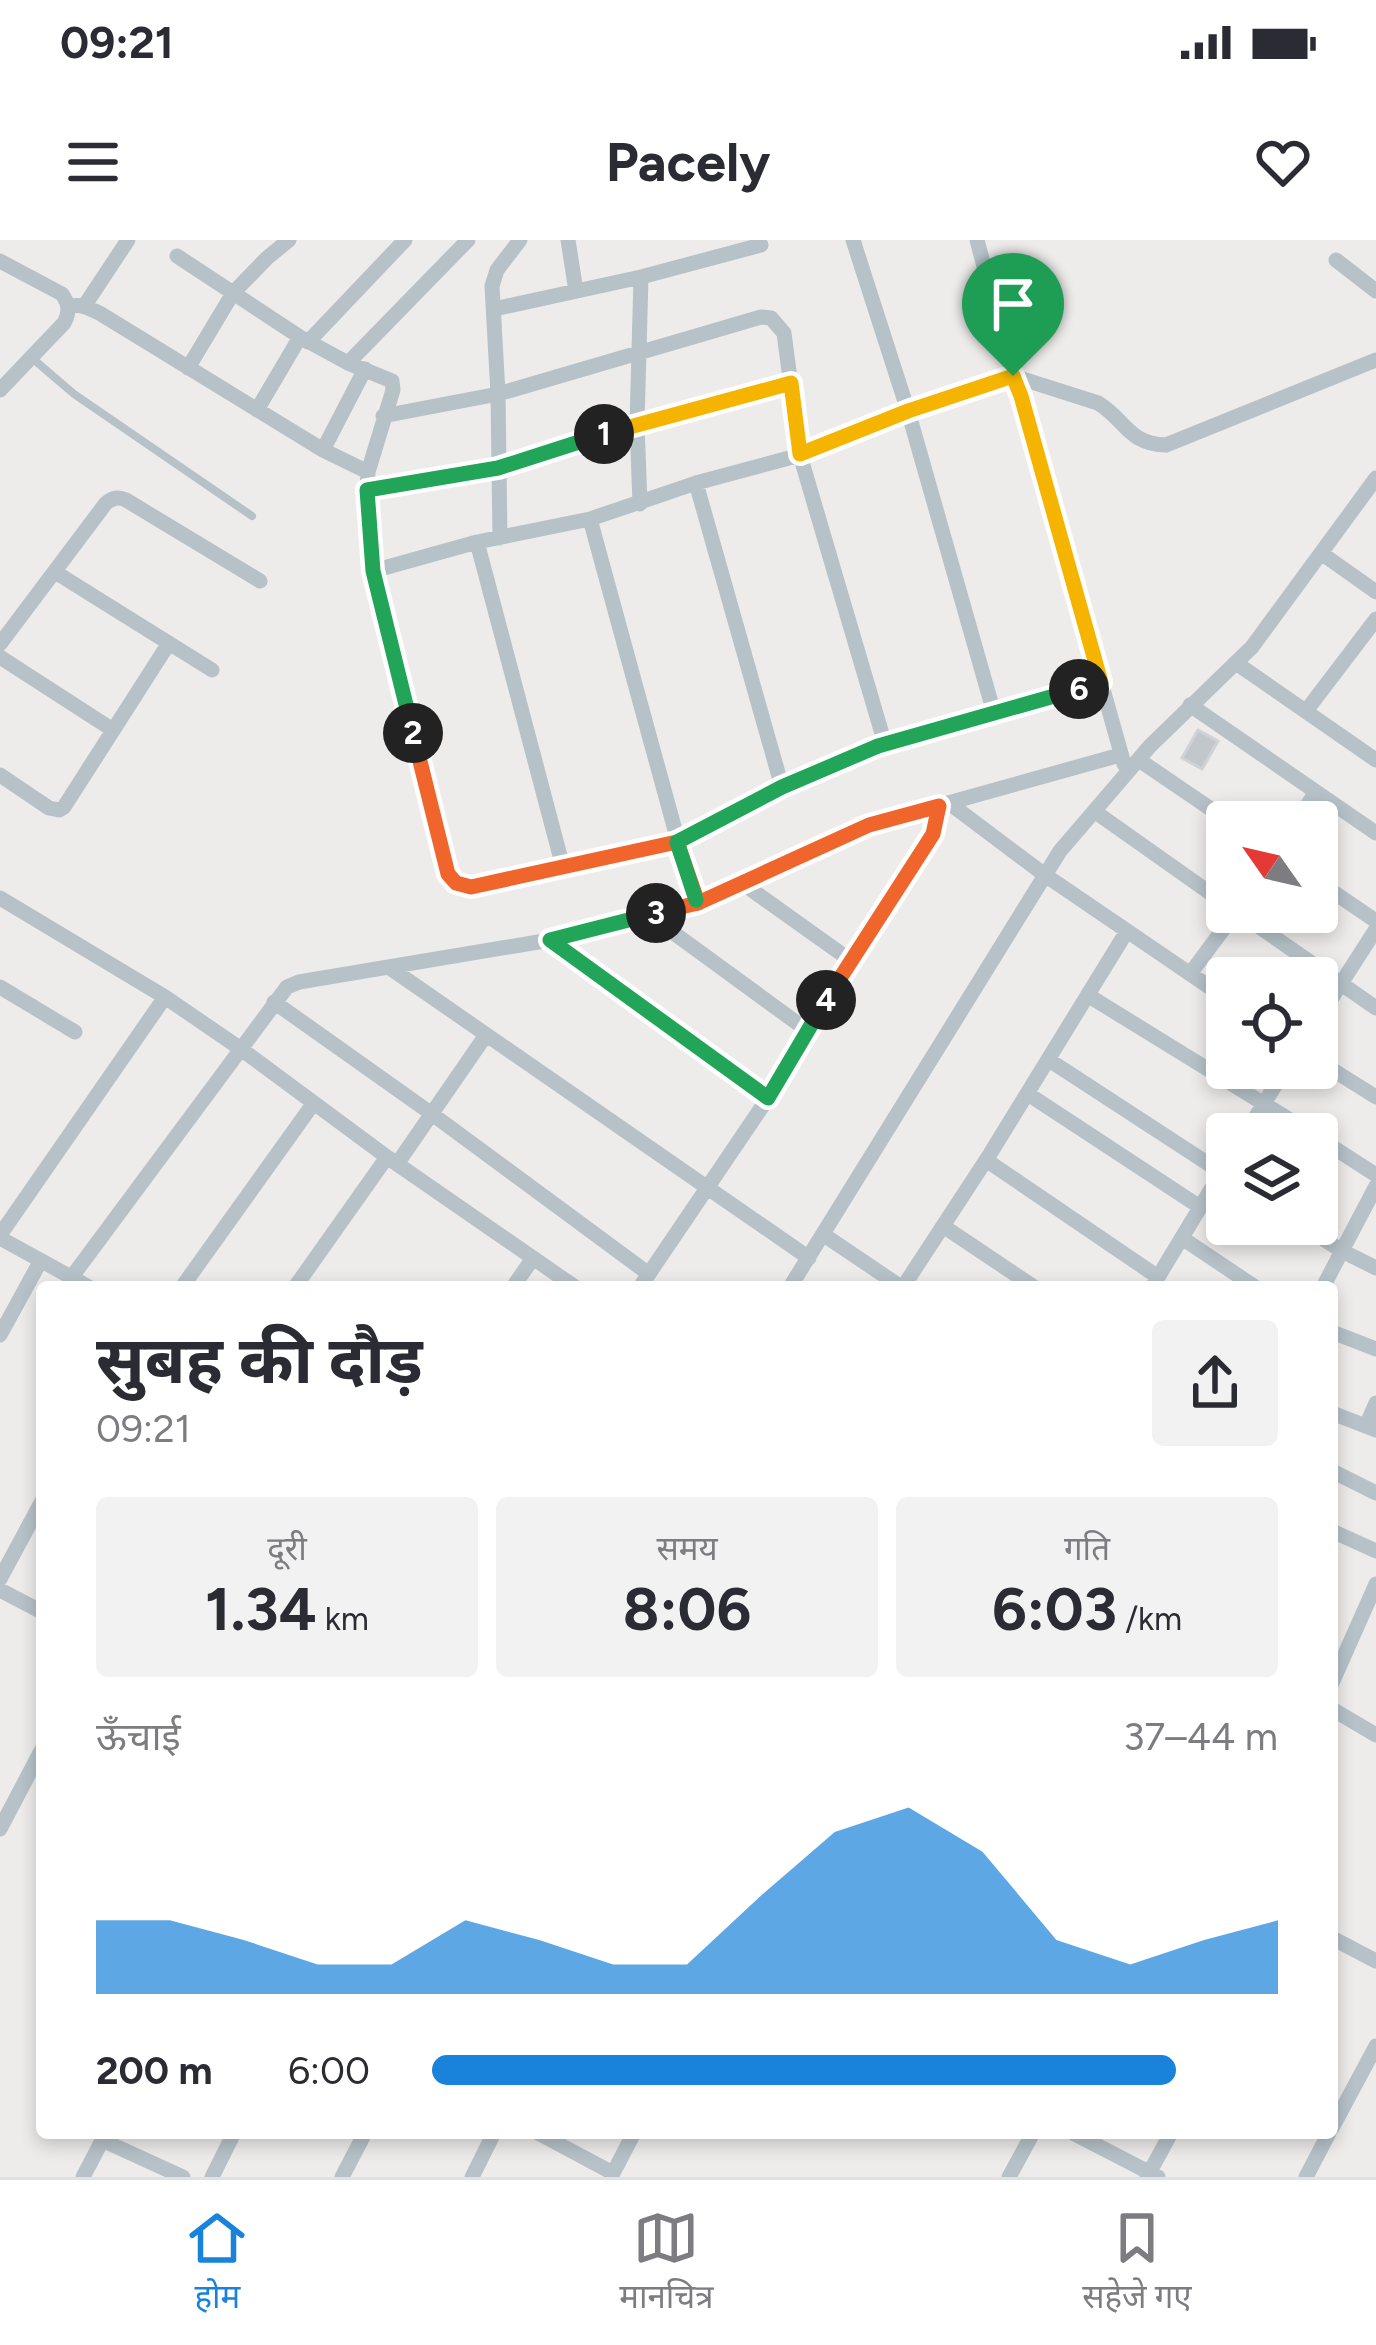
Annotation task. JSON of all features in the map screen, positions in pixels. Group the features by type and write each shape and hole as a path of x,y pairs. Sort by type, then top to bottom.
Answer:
{"street":[{"path":"0,390 64,323 128,240"},
{"path":"188,368 233,293 290,240"},
{"path":"257,410 304,340 405,240"},
{"path":"347,363 468,240"},
{"path":"500,538 493,277 520,240"},
{"path":"568,240 576,291"},
{"path":"853,240 908,411 994,713"},
{"path":"976,240 1120,755 1206,808"},
{"path":"494,309 761,245"},
{"path":"177,256 304,340 388,378 394,386 368,472 373,571 448,874 456,883 471,887 677,842 782,787 885,744 1101,682"},
{"path":"1336,260 1376,291"},
{"path":"0,261 76,306 101,314 322,450 368,472"},
{"path":"640,504 641,277"},
{"path":"383,416 498,394 761,317 771,318 784,332 800,454 885,744"},
{"path":"373,571 640,504 800,454 1013,376 1098,403 1135,437 1166,445 1376,361"},
{"path":"0,362 17,373"},
{"path":"322,450 365,370"},
{"path":"367,490 498,468 791,383"},
{"path":"794,1281 1060,851 1190,705 1252,647 1376,478"},
{"path":"696,483 782,787"},
{"path":"0,644 106,503 119,497 260,580"},
{"path":"590,519 677,842 698,903"},
{"path":"477,542 563,867"},
{"path":"1322,553 1376,592"},
{"path":"55,572 212,670"},
{"path":"1306,711 1376,620"},
{"path":"0,775 49,808 64,808 169,643"},
{"path":"0,658 113,730"},
{"path":"1236,663 1373,752"},
{"path":"1190,705 1376,833"},
{"path":"71,1278 287,987 550,940 698,903 869,825 1120,755"},
{"path":"1310,801 1316,792"},
{"path":"944,804 1206,985"},
{"path":"274,1002 432,1114 645,1281 768,1098 850,960 933,834 944,804"},
{"path":"1094,811 1206,889"},
{"path":"742,883 850,960"},
{"path":"1338,897 1376,925 1338,987"},
{"path":"0,898 241,1048 313,1104 566,1281"},
{"path":"649,915 808,1031"},
{"path":"906,1281 1127,932"},
{"path":"1190,974 1221,933"},
{"path":"1267,933 1376,1008"},
{"path":"550,940 768,1098"},
{"path":"390,968 809,1258"},
{"path":"0,987 75,1032"},
{"path":"1089,996 1281,1113"},
{"path":"77,1281 0,1236 165,997"},
{"path":"300,1281 432,1114 486,1035"},
{"path":"1049,1060 1206,1159"},
{"path":"1338,1073 1376,1097"},
{"path":"1257,1113 1272,1089"},
{"path":"1028,1094 1200,1207"},
{"path":"186,1281 313,1104"},
{"path":"1338,1150 1376,1175"},
{"path":"986,1160 1154,1281"},
{"path":"1326,1281 1376,1186"},
{"path":"1156,1281 1206,1198"},
{"path":"943,1226 1020,1281"},
{"path":"824,1235 893,1281"},
{"path":"1182,1238 1246,1281"},
{"path":"1333,1245 1376,1268"},
{"path":"517,1281 533,1258"},
{"path":"0,1335 40,1262"},
{"path":"1338,1334 1376,1349"},
{"path":"1338,1415 1371,1428 1376,1403"},
{"path":"1338,1474 1376,1493"},
{"path":"0,1580 36,1512"},
{"path":"1338,1536 1376,1551"},
{"path":"1338,1671 1372,1605 1376,1583"},
{"path":"0,1590 36,1609"},
{"path":"1338,1713 1376,1735"},
{"path":"0,1829 36,1760"},
{"path":"1338,1940 1376,1960"},
{"path":"1338,2118 1376,2045"},
{"path":"83,2177 102,2139"},
{"path":"110,2139 183,2177"},
{"path":"212,2177 231,2139"},
{"path":"342,2177 362,2139"},
{"path":"472,2177 491,2139"},
{"path":"549,2139 612,2175 631,2139"},
{"path":"1009,2177 1030,2139"},
{"path":"1084,2139 1151,2176 1168,2139"},
{"path":"1306,2177 1327,2139"}],"lane":[{"path":"32,358 74,394 252,516"}],"building":[{"path":"1198,730 1218,741 1202,769 1182,758"}],"route":[{"path":"1013,376 800,454 791,383 498,468 367,490 373,571 448,874 456,883 471,887 677,842 698,903 550,940 768,1098 850,960 933,834 939,806 869,825 698,903 677,842 782,787 878,746 1101,682 1013,376"}]}
